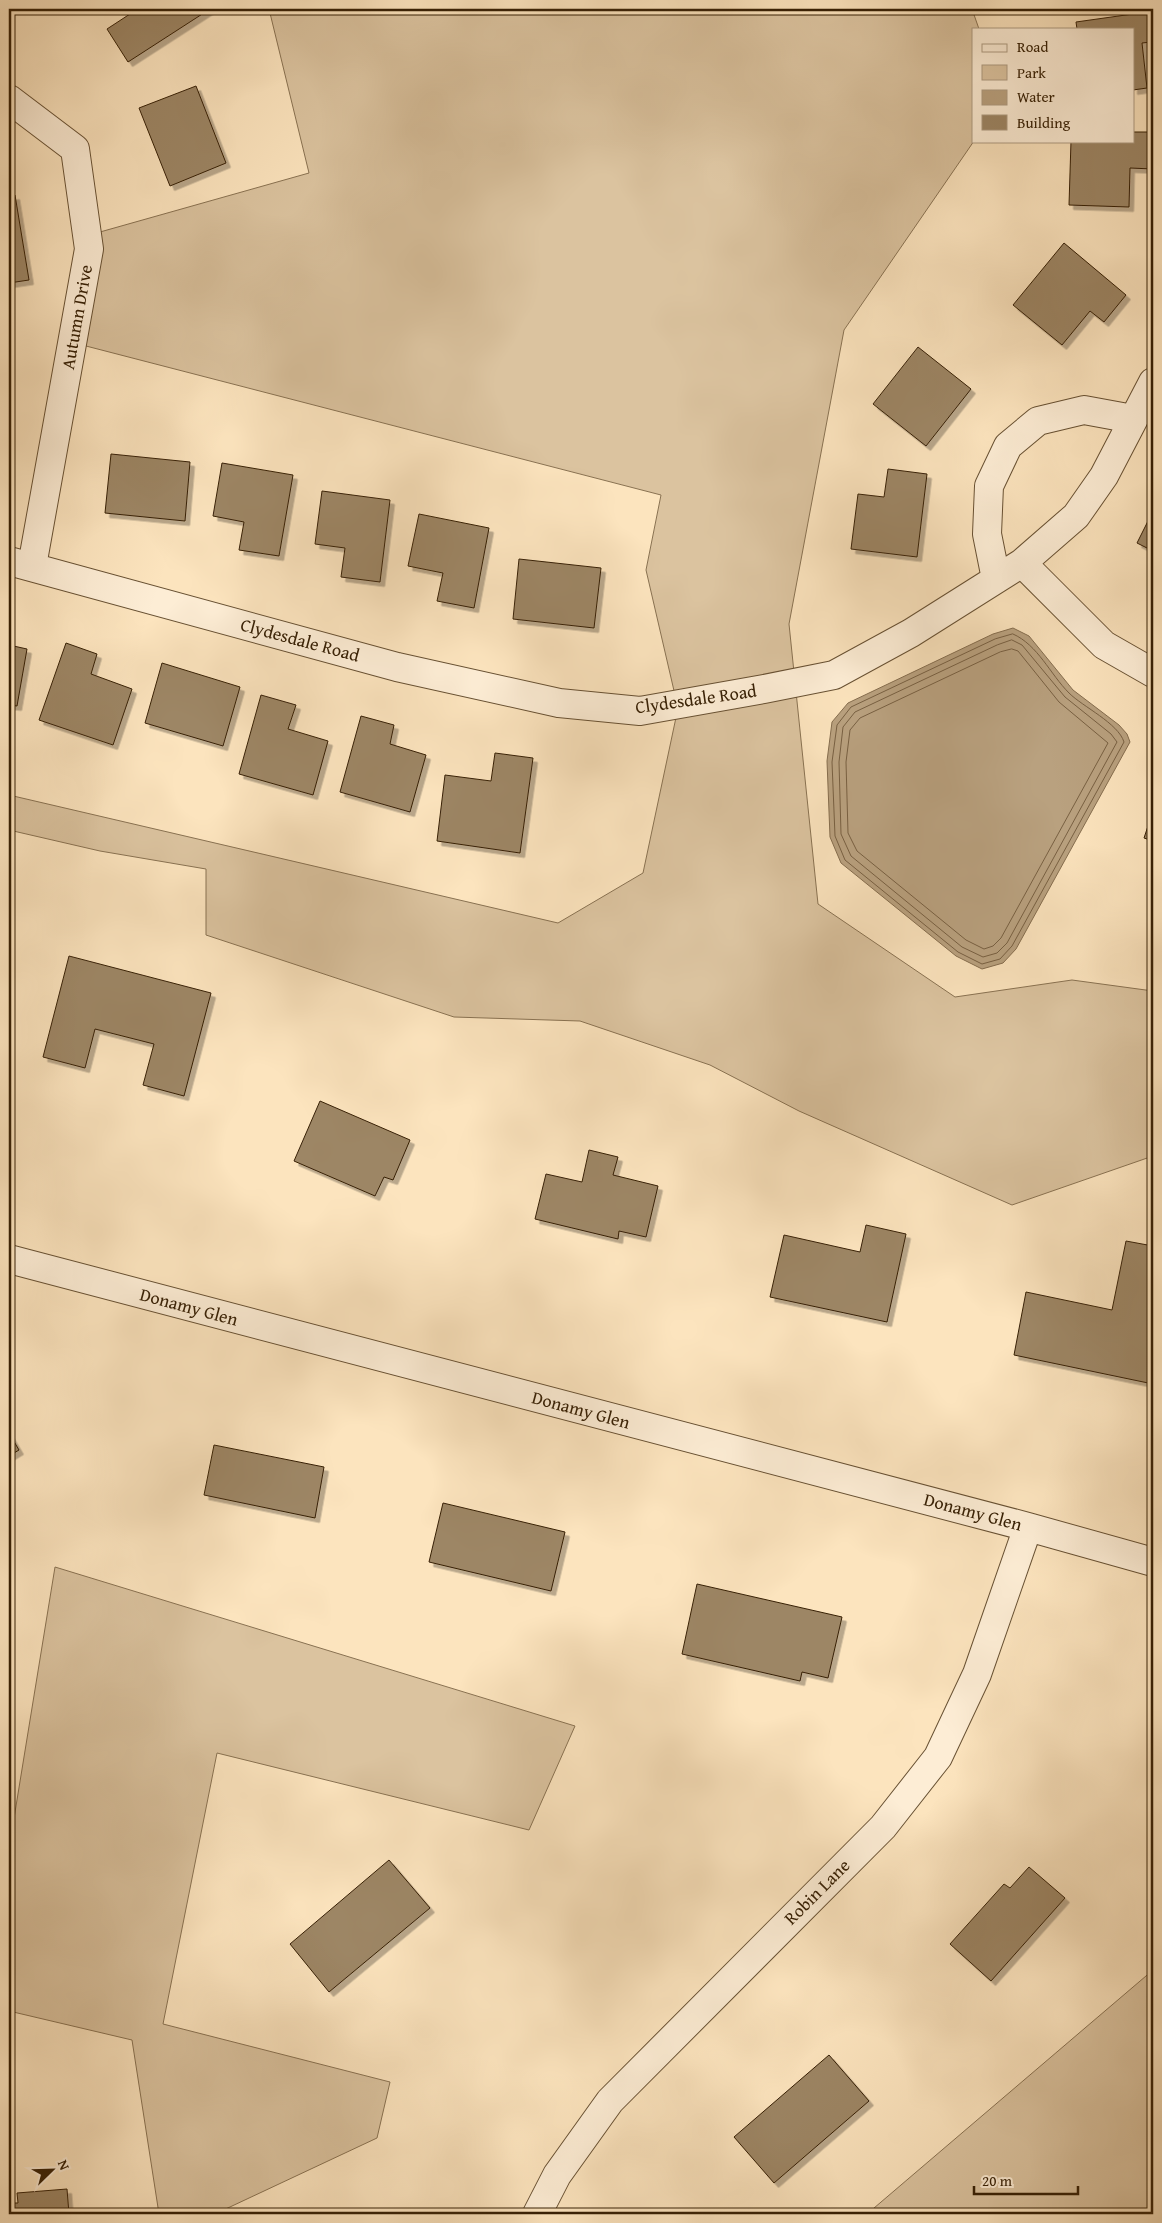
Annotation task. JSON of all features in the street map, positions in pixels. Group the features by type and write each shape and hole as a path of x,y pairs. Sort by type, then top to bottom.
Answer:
{"street":[{"name":"Autumn Drive","path":"9,98 74,149 89,249 20,564"},
{"name":"Clydesdale Road","path":"20,564 397,667 559,703 640,711 764,690 834,675 911,633 1022,563 1076,516 1104,476 1153,382"},
{"path":"996,579 987,534 989,486 1008,446 1038,422 1084,410 1133,419"},
{"path":"1022,563 1104,645 1153,673"},
{"name":"Donamy Glen","path":"9,1259 1028,1526 1153,1562"},
{"name":"Robin Lane","path":"537,2214 557,2175 610,2101 882,1826 938,1757 977,1674 1028,1526"}],"green space":[{"path":"269,9 972,9 979,28 972,28 973,142 844,330 789,624 818,904 955,997 1072,980 1153,991 1153,1156 1012,1205 799,1111 710,1065 580,1021 454,1017 206,935 206,869 100,851 9,830 9,795 558,923 643,873 678,708 646,570 661,495 86,346 100,232 309,173"},
{"path":"55,1567 575,1726 529,1830 217,1753 163,2024 390,2082 377,2138 215,2214 159,2214 132,2040 9,2011 9,1849"},
{"path":"1153,1970 1153,2214 867,2214"}],"water":[{"path":"1013,628 1029,636 1073,690 1119,725 1127,734 1130,742 1016,949 1003,963 982,969 956,956 841,863 830,837 827,761 832,722 848,703 993,634"}],"building":[{"path":"131,9 210,9 128,62 107,29 133,12"},
{"path":"1147,12 1151,42 1142,43 1147,88 1134,90 1134,28 1077,28 1076,22"},
{"path":"196,86 226,163 170,186 139,108"},
{"path":"1134,132 1153,132 1153,169 1130,168 1129,207 1069,205 1071,142 1134,142"},
{"path":"15,195 29,280 9,283 9,196"},
{"path":"1064,243 1126,295 1104,322 1090,311 1062,345 1013,305"},
{"path":"918,347 971,389 926,446 873,404"},
{"path":"111,454 190,462 185,521 105,513"},
{"path":"222,463 293,475 279,556 239,550 244,522 213,516"},
{"path":"888,469 927,474 917,557 851,549 858,494 884,497"},
{"path":"322,491 390,500 380,582 341,577 345,548 315,544"},
{"path":"1153,511 1153,551 1137,543"},
{"path":"419,514 489,528 474,608 437,601 443,573 408,566"},
{"path":"519,559 601,568 594,628 513,619"},
{"path":"66,643 97,654 91,674 132,689 113,745 39,720"},
{"path":"9,645 27,649 17,706 9,705"},
{"path":"162,663 240,687 223,746 145,723"},
{"path":"261,695 296,705 288,729 328,741 313,795 239,774"},
{"path":"361,716 394,725 390,744 426,755 410,812 340,792"},
{"path":"495,753 533,758 520,853 437,841 445,775 491,781"},
{"path":"1153,811 1153,841 1144,838"},
{"path":"69,956 211,993 184,1096 143,1085 154,1044 95,1029 85,1068 43,1057"},
{"path":"320,1101 410,1140 393,1180 384,1177 375,1196 294,1161"},
{"path":"589,1150 618,1157 613,1175 658,1186 646,1237 619,1231 618,1239 535,1219 546,1174 582,1182"},
{"path":"866,1225 906,1234 887,1322 770,1297 784,1235 860,1252"},
{"path":"1126,1241 1153,1246 1153,1384 1014,1355 1026,1292 1112,1310"},
{"path":"9,1433 19,1450 9,1456"},
{"path":"214,1445 324,1467 315,1518 204,1495"},
{"path":"443,1503 565,1532 551,1591 429,1562"},
{"path":"697,1584 842,1617 828,1678 802,1672 800,1681 682,1654"},
{"path":"1153,1718 1153,1745 1148,1744"},
{"path":"389,1860 430,1908 329,1992 290,1944"},
{"path":"1029,1867 1065,1898 991,1981 950,1944 1004,1884 1010,1888"},
{"path":"829,2055 869,2101 774,2183 734,2137"},
{"path":"67,2189 69,2214 9,2214 9,2203 18,2203 17,2193"}]}
